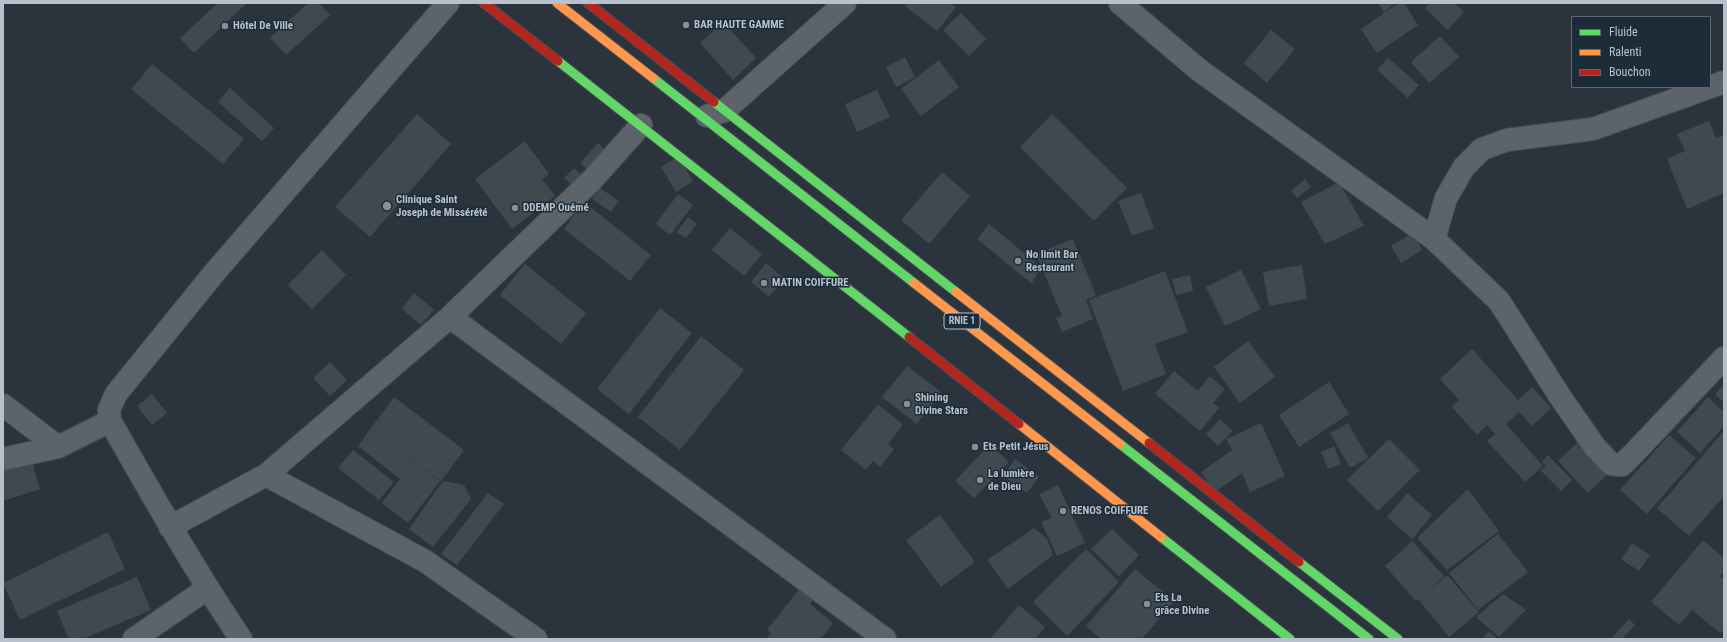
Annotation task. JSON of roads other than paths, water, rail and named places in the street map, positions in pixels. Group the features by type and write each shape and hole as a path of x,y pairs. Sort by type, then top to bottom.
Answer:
{"main road":[{"path":"484,3 641,125 1290,639"},
{"name":"RNIE 1","path":"557,3 1369,639"},
{"path":"588,3 1398,639"}],"street":[{"path":"241,639 170,527 110,421 109,410 116,394 215,272 448,3"},
{"path":"702,117 724,111 845,3"},
{"path":"1120,3 1199,70 1434,239 1499,301 1560,398 1595,447 1611,464 1622,465 1724,358"},
{"path":"1711,87 1724,82"},
{"path":"1434,239 1446,198 1464,167 1482,149 1506,140 1593,129 1707,88"},
{"path":"170,527 266,475 450,317 591,181 641,125"},
{"path":"450,317 885,639"},
{"path":"3,405 58,447"},
{"path":"3,459 58,447 110,421"},
{"path":"266,475 425,561 536,639"},
{"path":"134,639 208,588"}],"place":[{"name":"BAR HAUTE GAMME","path":"686,25"},
{"name":"Hôtel De Ville","path":"225,26"},
{"name":"Clinique Saint Joseph de Missérété","path":"387,206"},
{"name":"DDEMP Ouémé","path":"515,208"},
{"name":"No limit Bar Restaurant","path":"1018,261"},
{"name":"MATIN COIFFURE","path":"764,283"},
{"name":"Shining Divine Stars","path":"907,404"},
{"name":"Ets Petit Jésus","path":"975,447"},
{"name":"La lumière de Dieu","path":"980,480"},
{"name":"RENOS COIFFURE","path":"1063,511"},
{"name":"Ets La grâce Divine","path":"1147,604"}]}
